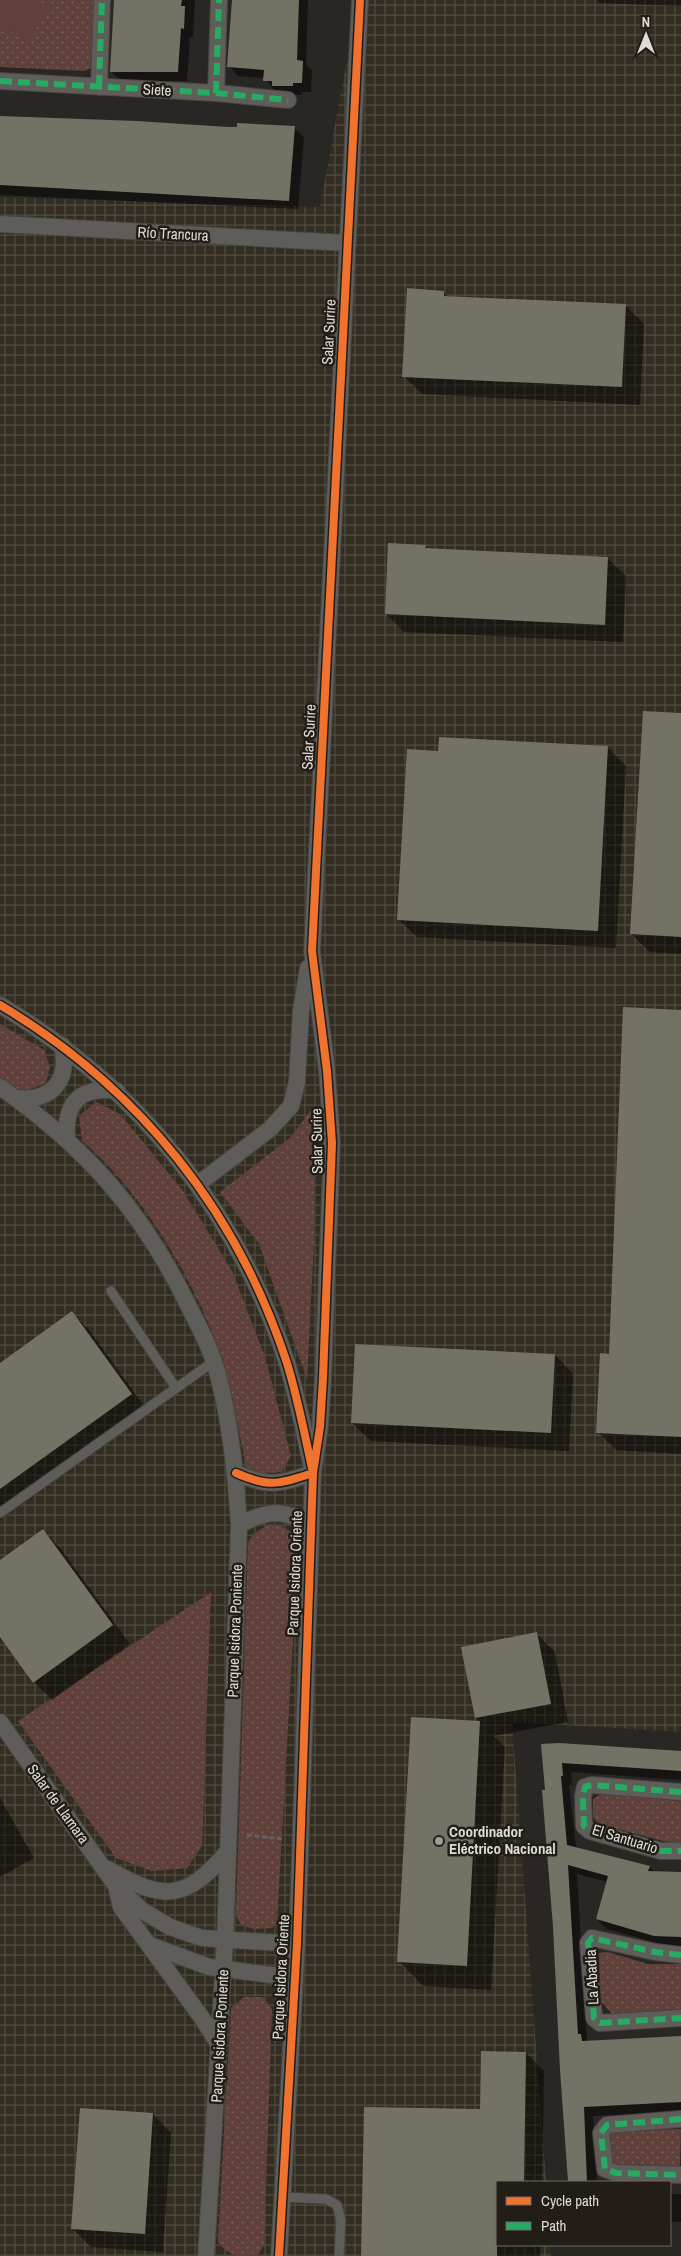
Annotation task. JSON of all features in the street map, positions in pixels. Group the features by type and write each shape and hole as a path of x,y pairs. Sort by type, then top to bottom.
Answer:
{"street":[{"path":"99,87 102,0"},
{"path":"216,93 219,0"},
{"name":"Salar Surire","path":"198,1184 270,1129 291,1106 297,1082 303,992 312,951 360,0"},
{"name":"Siete","path":"0,81 216,93 288,100"},
{"name":"Río Trancura","path":"0,224 347,243"},
{"name":"Salar Surire","path":"312,951 327,1071 332,1143 323,1378 320,1427 313,1473"},
{"name":"Parque Isidora Oriente","path":"0,1005 62,1045 117,1091 158,1133 198,1184 247,1267 275,1330 300,1411 313,1473 298,1944 279,2256"},
{"path":"16,1098 39,1098 54,1089 61,1079 64,1067 62,1045"},
{"name":"Parque Isidora Poniente","path":"0,1087 68,1139 108,1181 159,1251 200,1329 213,1362 218,1377 236,1473 239,1525 224,1970 206,2256"},
{"path":"68,1139 68,1116 72,1105 79,1097 96,1090 117,1091"},
{"path":"236,1473 257,1482 274,1484 313,1473"},
{"path":"239,1525 266,1513 275,1512 285,1513 311,1523"},
{"name":"Salar de Llamara","path":"0,1722 116,1886 144,1911 170,1927 202,1938 225,1941 298,1944"},
{"name":"El Santuario","path":"681,1792 592,1785 585,1787 583,1796 584,1826 590,1831 661,1851 681,1851"},
{"path":"103,1866 136,1886 150,1891 166,1892 188,1887 200,1880 228,1851"},
{"name":"Salar de Llamara","path":"116,1886 121,1907 150,1945 219,2045"},
{"name":"La Abadia","path":"681,1955 655,1952 592,1938 588,1943 594,2018 600,2023 681,2018"},
{"path":"150,1945 189,1960 224,1970 295,1978"},
{"path":"681,2119 606,2125 601,2133 605,2169 616,2173 681,2175"}],"lane":[{"path":"111,1291 176,1388"},
{"path":"0,1513 213,1362"},
{"path":"282,2197 326,2199 337,2205 341,2220 339,2256"}],"path":[{"path":"228,1834 300,1840"}],"shaded area":[{"path":"0,0 95,0 91,68 84,71 0,67"},
{"path":"0,0 37,0 49,7 28,42 0,25"},
{"path":"358,0 681,0 681,1732 512,1722 546,2181 496,2181 496,2246 550,2246 551,2256 0,2256 0,197 320,207"},
{"path":"0,1024 44,1050 50,1067 46,1082 23,1090 0,1081"},
{"path":"96,1102 120,1114 183,1191 232,1271 265,1357 291,1456 282,1472 261,1473 247,1468 221,1356 210,1327 182,1268 146,1212 126,1186 82,1141 79,1116"},
{"path":"314,1106 314,1241 307,1379 259,1244 220,1192 291,1137"},
{"path":"268,1525 281,1526 294,1534 298,1549 277,1923 272,1928 254,1929 241,1925 236,1914 248,1543 253,1534"},
{"path":"211,1592 202,1846 187,1868 152,1871 116,1858 18,1721"},
{"path":"601,1794 681,1801 681,1843 671,1843 598,1824 593,1817 593,1799"},
{"path":"608,1952 648,1964 681,1964 681,2011 612,2014 600,2000 599,1953"},
{"path":"244,1997 263,1997 272,2009 264,2245 258,2255 255,2256 229,2253 218,2242 231,2008"},
{"path":"681,2129 680,2166 675,2169 618,2165 609,2160 609,2131"}],"building":[{"path":"114,0 182,0 181,6 185,6 184,29 181,28 178,72 110,72"},
{"path":"232,0 299,0 297,60 303,61 302,83 293,83 293,86 272,86 272,81 263,81 264,70 227,67"},
{"path":"0,116 137,121 228,127 237,127 237,123 295,126 289,201 0,185"},
{"path":"407,288 444,291 444,296 626,304 622,387 402,377"},
{"path":"388,543 426,545 425,548 608,557 605,625 385,614"},
{"path":"643,711 681,713 681,937 630,934"},
{"path":"439,737 608,746 598,931 397,920 407,749 438,751"},
{"path":"623,1007 681,1010 681,1437 596,1433 600,1353 609,1354"},
{"path":"72,1311 132,1394 0,1489 0,1363"},
{"path":"355,1344 555,1354 551,1433 351,1423"},
{"path":"43,1529 113,1625 33,1683 0,1637 0,1560"},
{"path":"537,1632 551,1704 475,1718 461,1647"},
{"name":"Coordinador Eléctrico Nacional","path":"411,1717 480,1721 467,1966 397,1962"},
{"path":"559,1743 681,1751 681,1771 562,1763 563,1776 561,1776 567,1845 650,1866 648,1871 681,1872 681,1937 654,1936 596,1919 608,1876 568,1865 578,2034 581,2034 582,2041 681,2036 681,2102 584,2107 587,2181 568,2181 553,1927 542,1790 545,1790 541,1744"},
{"path":"481,2051 526,2052 524,2181 496,2181 497,2256 361,2256 364,2107 480,2109"},
{"path":"80,2108 153,2113 145,2234 71,2229"}],"marked path":[{"path":"99,87 102,0"},
{"path":"216,93 219,0"},
{"path":"0,81 216,93 288,100"},
{"path":"681,1792 592,1785 585,1787 583,1796 584,1826 590,1831 661,1851 681,1851"},
{"path":"681,1955 655,1952 592,1938 588,1943 594,2018 600,2023 681,2018"},
{"path":"681,2119 607,2125 601,2133 605,2169 616,2173 681,2175"}],"cycle path":[{"path":"236,1473 258,1481 274,1483 313,1473 320,1427 332,1143 327,1071 312,951 360,0"},
{"path":"0,1005 50,1038 96,1074 138,1114 176,1157 211,1204 240,1254 266,1307 295,1390 313,1473 297,1944 279,2256"}],"place":[{"name":"Coordinador Eléctrico Nacional","path":"439,1841"}]}
